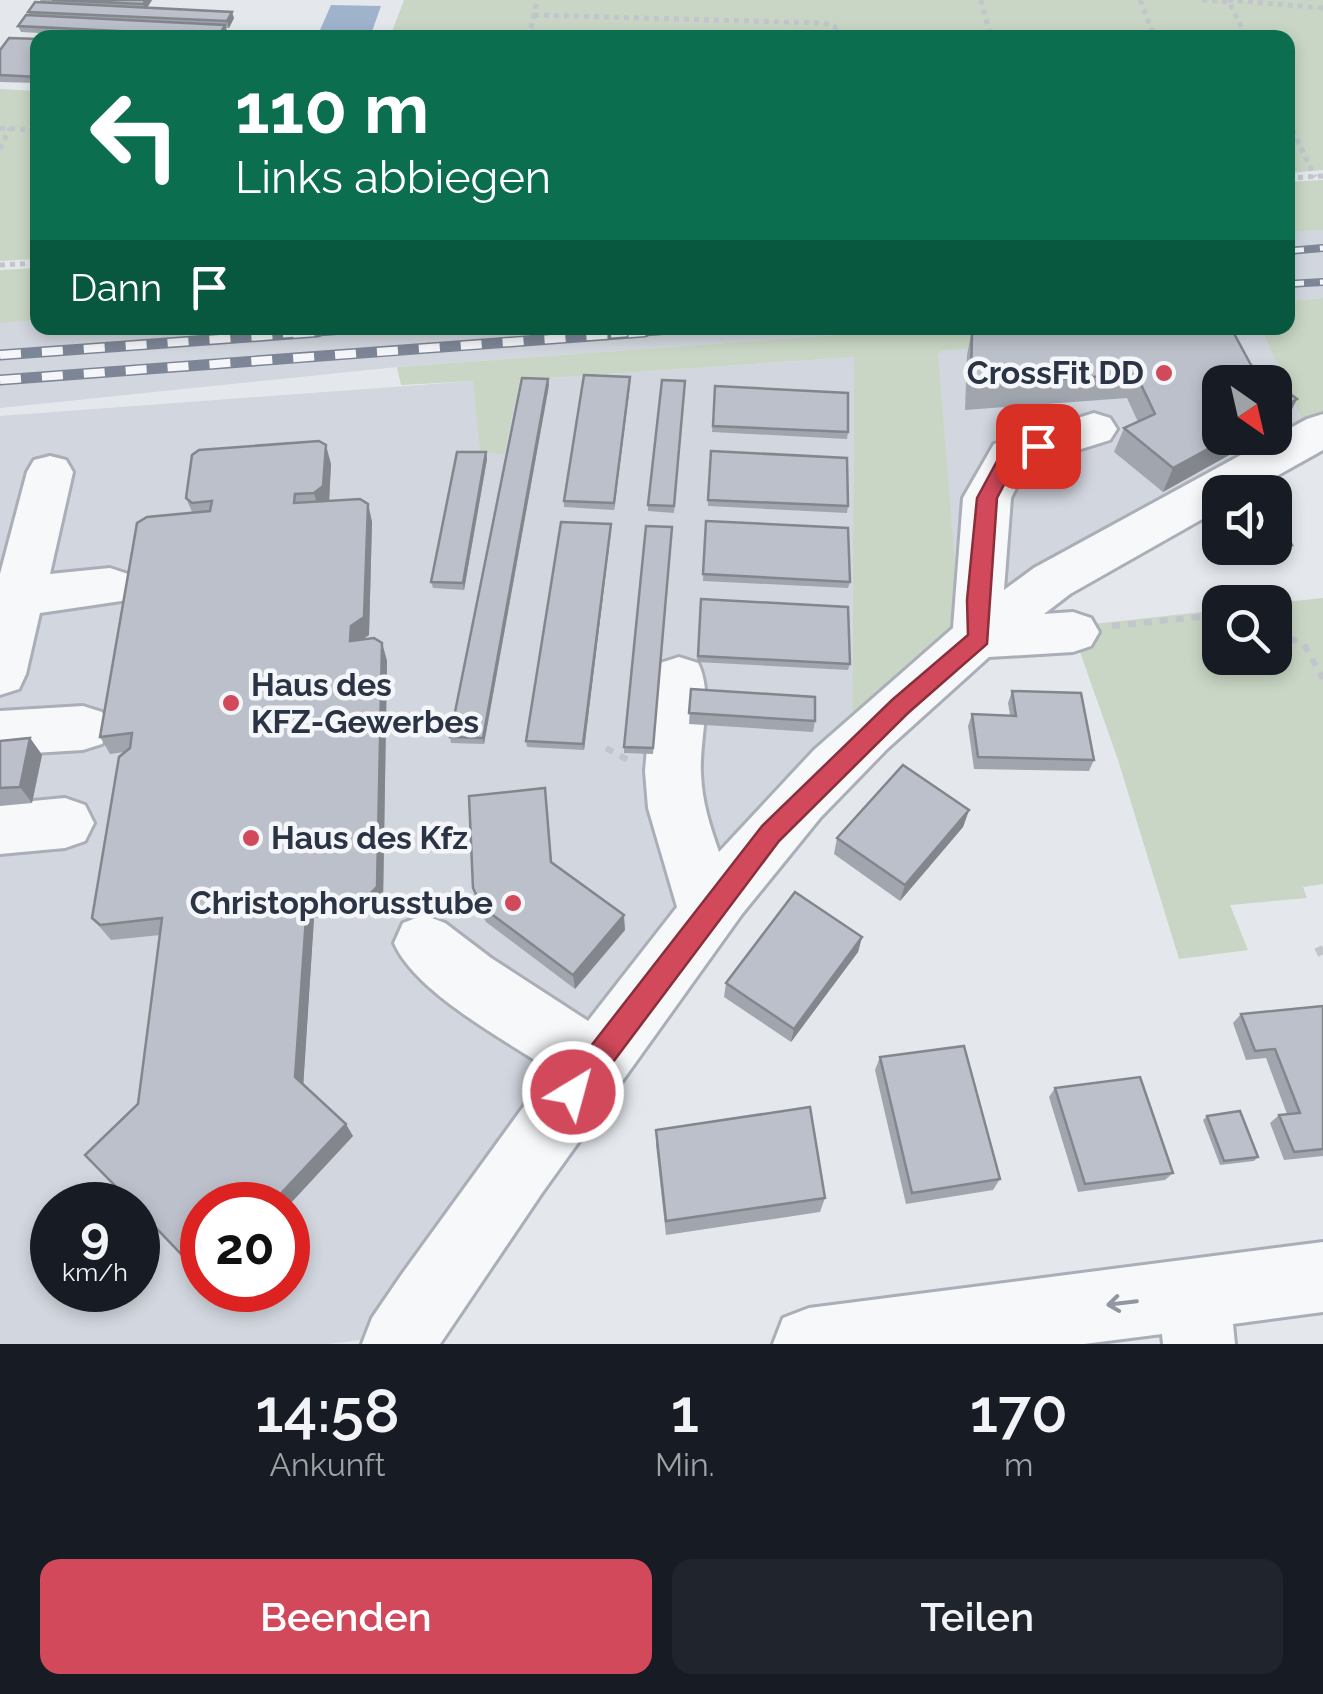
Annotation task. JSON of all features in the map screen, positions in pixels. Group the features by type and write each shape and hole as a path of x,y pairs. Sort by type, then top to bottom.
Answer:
{"street":[{"path":"979,638 978,600 987,498 1010,455 1094,429"},
{"path":"398,1344 488,1206 746,862 802,800 900,706 1052,581 1323,430"},
{"path":"0,674 10,597 50,472"},
{"path":"10,597 110,587"},
{"path":"979,638 1073,632"},
{"path":"679,678 673,770 676,808 710,915"},
{"path":"0,733 83,728"},
{"path":"0,829 66,823"},
{"path":"424,943 469,979 595,1063"},
{"path":"809,1344 1196,1319 1323,1277"}],"path":[{"path":"531,30 537,0"},
{"path":"981,0 989,30"},
{"path":"1140,0 1152,30"},
{"path":"1202,0 1323,8"},
{"path":"1229,1 1242,30"},
{"path":"534,15 823,23 837,30"},
{"path":"0,128 30,129"},
{"path":"0,149 10,128"},
{"path":"1295,136 1314,177"},
{"path":"1295,178 1323,176"},
{"path":"0,266 30,264"},
{"path":"1073,632 1202,617"},
{"path":"1292,639 1304,644 1323,680"},
{"path":"1318,947 1323,957"}],"shaded area":[{"path":"1323,230 1323,298 1295,300 1295,232"},
{"path":"30,320 30,335 835,335 397,367 0,408 0,322"},
{"path":"1163,335 1264,335 1277,365 1202,365 1202,455 1240,455 1154,503 1002,601 957,601 938,351"},
{"path":"854,357 852,726 729,848 703,844 692,910 369,1339 328,1344 0,1344 0,416 474,381 480,450 504,455 520,380"},
{"path":"1292,398 1302,420 1292,426"}],"green space":[{"path":"404,0 1323,0 1323,170 1295,172 1295,30 393,30"},
{"path":"0,89 30,91 30,259 0,261"},
{"path":"1323,180 1323,230 1295,232 1295,182"},
{"path":"30,268 30,321 0,323 0,270"},
{"path":"1323,298 1323,411 1302,420 1292,398 1292,365 1277,365 1264,335 1295,335 1295,300"},
{"path":"835,335 1163,335 938,351 960,629 852,726 854,357 520,380 504,455 480,451 473,381 401,385 397,367"},
{"path":"1323,598 1323,884 1303,887 1307,898 1230,905 1248,950 1179,959 1118,760 1073,632 1084,625 1202,612 1202,675 1292,675 1292,601"}],"water":[{"path":"331,5 381,6 372,30 320,30"}],"building":[{"path":"52,0 146,0 143,4"},
{"path":"35,2 232,12 227,21 28,12"},
{"path":"26,15 225,25 222,30 18,26"},
{"path":"9,38 30,39 30,77 0,75 0,50"},
{"path":"972,335 1235,335 1251,365 1202,365 1202,452 1173,468 1124,428 1155,414 1136,374 971,385"},
{"path":"584,375 630,377 614,503 564,501"},
{"path":"522,378 548,379 483,738 450,737"},
{"path":"662,380 685,381 674,506 648,505"},
{"path":"715,386 848,393 848,432 713,426"},
{"name":"Haus des Kfz","path":"319,441 326,445 323,486 314,493 295,494 294,503 360,499 368,504 364,617 351,626 350,641 374,638 382,643 377,887 367,897 307,903 295,1077 346,1124 292,1182 180,1182 180,1253 160,1232 160,1182 111,1182 85,1155 138,1104 162,918 100,925 92,918 119,757 130,748 132,733 100,737 137,523 147,517 210,511 212,501 192,503 186,498 192,455 199,450"},
{"path":"711,451 847,458 848,506 708,500"},
{"path":"457,452 486,452 463,583 431,582"},
{"path":"706,521 848,528 850,582 703,574"},
{"path":"561,522 611,524 583,744 526,741"},
{"path":"646,526 672,527 653,748 624,747"},
{"path":"701,599 848,607 850,664 698,656"},
{"path":"691,689 815,697 815,721 689,713"},
{"path":"1012,691 1081,693 1094,760 978,757 972,714 1016,716"},
{"path":"30,738 20,787 0,788 0,741"},
{"path":"903,765 969,810 905,885 837,838"},
{"path":"545,788 551,862 624,915 573,975 482,907 473,888 469,796"},
{"path":"795,892 862,937 794,1029 726,983"},
{"path":"1323,1006 1323,1149 1294,1152 1279,1115 1300,1113 1275,1049 1255,1051 1241,1014"},
{"path":"964,1046 1000,1179 912,1193 880,1057"},
{"path":"1140,1077 1173,1173 1085,1184 1055,1088"},
{"path":"810,1107 825,1198 666,1221 656,1130"},
{"path":"1240,1111 1258,1157 1224,1161 1207,1116"}],"railway":[{"path":"1295,250 1323,248"},
{"path":"1295,284 1323,282"},
{"path":"0,355 277,335"},
{"path":"0,380 605,335"}],"place":[{"name":"CrossFit DD","path":"1164,373"},
{"name":"Haus des KFZ-Gewerbes","path":"231,703"},
{"name":"Haus des Kfz","path":"251,838"},
{"name":"Christophorusstube","path":"513,903"}],"route":[{"path":"573,1092 770,833 900,706 979,638 978,600 987,498 1010,455 1038,446"}]}
